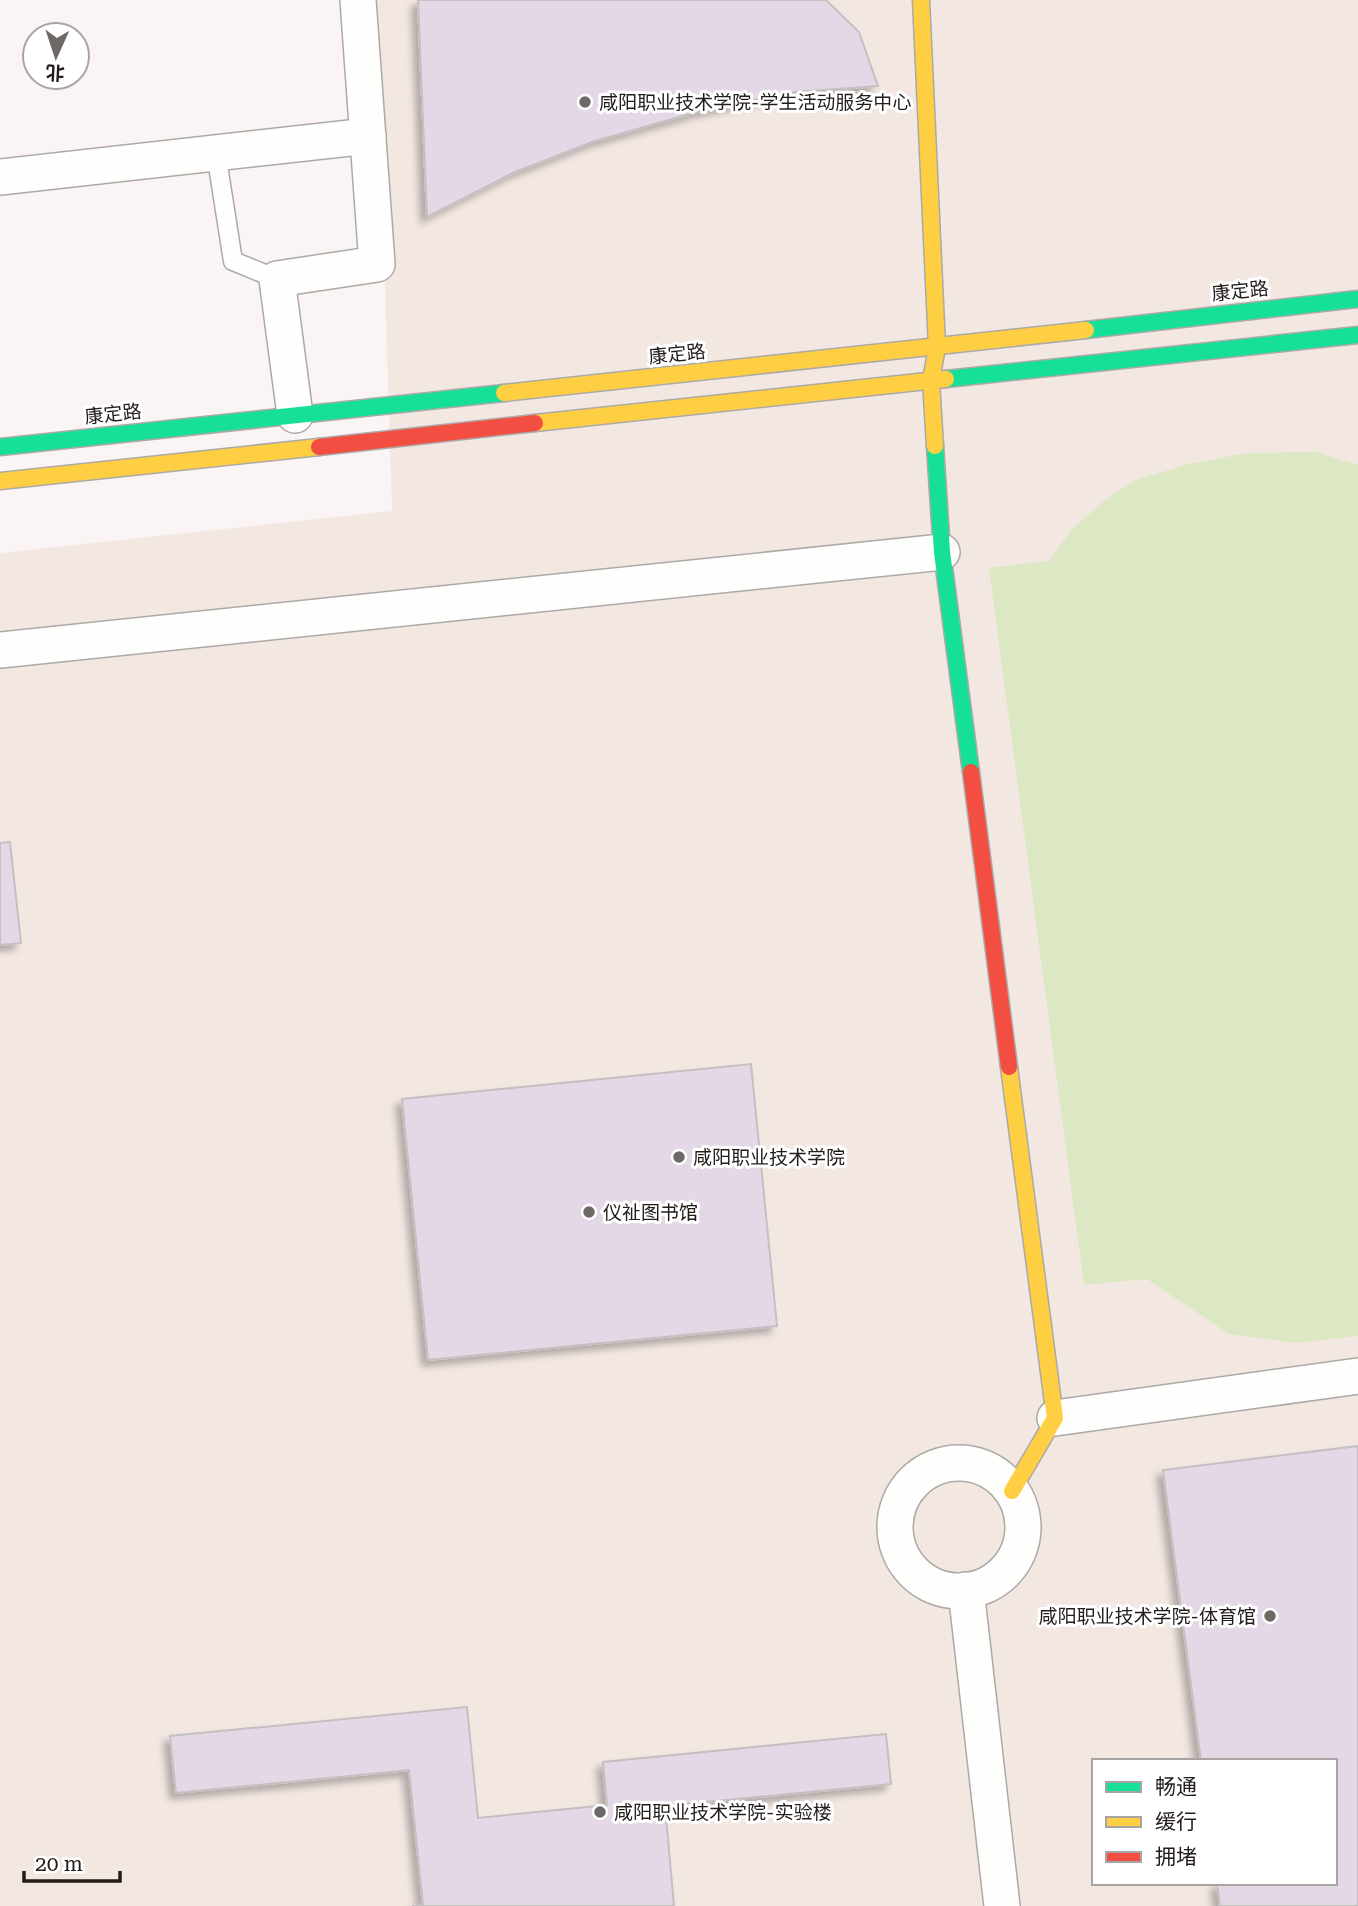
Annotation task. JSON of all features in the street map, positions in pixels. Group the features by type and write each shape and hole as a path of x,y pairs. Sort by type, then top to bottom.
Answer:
{"main road":[{"path":"921,0 937,347 931,381 942,552 1055,1418 1012,1491"},
{"name":"康定路","path":"0,447 937,347 1358,299"},
{"path":"0,481 1358,335"}],"street":[{"path":"295,415 277,279 377,264 358,0"},
{"path":"0,177 368,136"},
{"path":"0,650 942,552"},
{"path":"1055,1418 1358,1376"},
{"path":"957,1463 978,1466 997,1476 1012,1491 1021,1510 1024,1531 1019,1552 1008,1570 991,1583 967,1590 949,1591 929,1585 912,1572 900,1555 894,1534 895,1513 903,1493 917,1477 936,1467 957,1463"},
{"path":"967,1590 1002,1906"}],"lane":[{"path":"216,153 233,261 277,279"}],"shaded area":[{"name":"咸阳职业技术学院","path":"376,0 1358,0 1358,1906 0,1906 0,553 392,511"}],"green space":[{"path":"1315,452 1358,465 1358,1336 1295,1343 1229,1334 1147,1279 1084,1285 989,568 1049,561 1072,529 1105,500 1135,480 1189,464 1247,453"}],"building":[{"name":"咸阳职业技术学院-学生活动服务中心","path":"418,0 826,0 859,32 878,86 794,92 700,111 592,142 513,173 427,217"},
{"path":"10,842 21,943 0,945 0,843"},
{"name":"仪祉图书馆","path":"751,1064 777,1326 428,1360 402,1099"},
{"name":"咸阳职业技术学院-体育馆","path":"1358,1446 1358,1906 1220,1906 1217,1885 1337,1885 1337,1759 1201,1759 1163,1470"},
{"name":"咸阳职业技术学院-实验楼","path":"467,1707 478,1818 607,1805 603,1762 886,1734 891,1784 665,1806 674,1906 412,1906 423,1905 409,1770 176,1793 170,1736"}],"traffic: fast":[{"path":"1086,330 1358,299"},
{"path":"946,379 1358,335"},
{"path":"0,447 504,393"},
{"path":"935,446 942,552 971,772"}],"traffic: slow":[{"path":"921,0 937,347 931,381 935,446"},
{"path":"504,393 1086,330"},
{"path":"535,423 946,379"},
{"path":"0,481 319,447"},
{"path":"1009,1067 1055,1418 1012,1491"}],"traffic: jam":[{"path":"319,447 535,423"},
{"path":"971,772 1009,1067"}],"place":[{"name":"咸阳职业技术学院-学生活动服务中心","path":"585,102"},
{"name":"咸阳职业技术学院","path":"679,1157"},
{"name":"仪祉图书馆","path":"589,1212"},
{"name":"咸阳职业技术学院-体育馆","path":"1270,1616"},
{"name":"咸阳职业技术学院-实验楼","path":"600,1812"}]}
